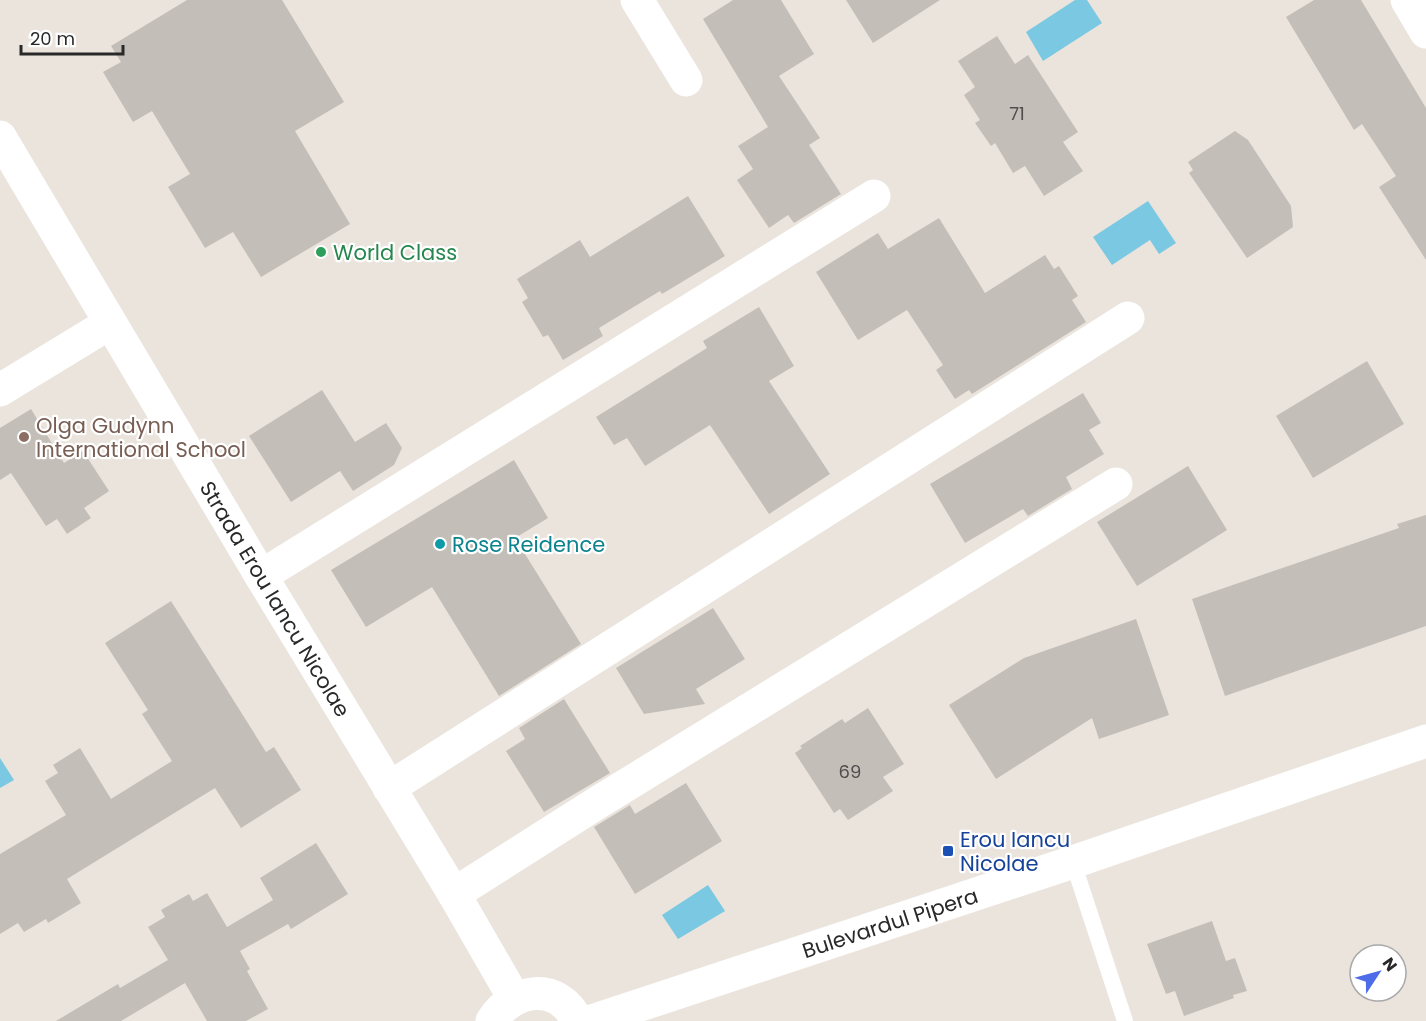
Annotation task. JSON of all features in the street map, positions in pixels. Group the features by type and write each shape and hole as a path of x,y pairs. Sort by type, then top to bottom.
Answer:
{"street":[{"path":"637,0 686,80"},
{"path":"1407,0 1426,32"},
{"name":"Strada Erou Iancu Nicolae","path":"0,137 261,576 454,894 503,1010"},
{"path":"261,576 874,196"},
{"path":"389,788 1128,318"},
{"path":"0,390 110,323"},
{"path":"454,894 588,808 1116,484"},
{"name":"Bulevardul Pipera","path":"592,1021 1073,862 1426,741"},
{"path":"503,1010 532,993 552,996 568,1007 577,1021"}],"lane":[{"path":"1073,862 1125,1021"}],"water":[{"path":"1075,0 1087,0 1102,23 1043,61 1026,32"},
{"path":"1148,201 1176,243 1159,254 1150,240 1112,265 1093,237"},
{"path":"0,758 14,780 0,788"},
{"path":"708,885 725,911 678,939 662,915"}],"building":[{"path":"187,0 282,0 344,102 295,131 350,224 261,277 233,232 205,248 168,187 190,174 152,111 133,122 103,72 121,62 111,46"},
{"path":"733,0 781,0 814,54 779,76 820,138 809,145 841,194 794,223 788,215 769,228 737,180 753,169 738,146 768,127 703,19"},
{"path":"846,0 940,0 873,43"},
{"path":"1314,0 1361,0 1426,108 1426,260 1379,187 1396,176 1362,124 1354,130 1286,17"},
{"path":"997,36 1015,64 1028,55 1078,132 1063,142 1083,171 1044,196 1025,166 1013,173 995,143 991,146 975,123 980,120 964,95 975,87 958,61"},
{"path":"1235,131 1248,140 1291,206 1293,227 1247,258 1189,173 1193,170 1188,162"},
{"path":"688,196 725,256 662,294 660,291 599,328 603,336 563,360 548,335 543,337 522,302 528,298 517,279 580,240 590,257"},
{"path":"939,218 985,293 1045,255 1054,269 1059,266 1078,296 1072,300 1086,322 972,394 969,390 955,399 936,370 943,365 907,310 858,340 816,272 878,233 888,249"},
{"path":"759,307 794,366 769,381 830,474 769,514 710,425 645,466 627,438 614,445 596,417 707,348 703,341"},
{"path":"1367,361 1404,424 1313,478 1276,416"},
{"path":"322,390 355,442 386,423 402,448 394,465 353,491 340,471 291,502 249,436"},
{"path":"1083,393 1101,423 1089,430 1104,454 1066,477 1072,489 1028,516 1023,509 965,543 930,484"},
{"path":"31,409 64,463 83,451 109,491 84,508 91,518 67,534 57,519 46,526 11,473 0,480 0,428"},
{"path":"514,460 548,518 515,538 581,644 499,696 432,587 366,627 331,570"},
{"path":"1188,466 1227,530 1137,586 1097,522"},
{"path":"1426,515 1426,626 1225,696 1192,599 1399,528 1397,524"},
{"path":"171,601 266,752 274,747 301,790 241,828 215,788 67,879 81,903 48,923 46,919 24,932 18,923 0,934 0,854 66,815 45,781 58,773 53,765 80,748 111,799 172,761 142,714 148,710 105,643"},
{"path":"713,608 745,659 696,689 705,704 644,714 616,668"},
{"path":"1136,619 1169,715 1099,739 1092,718 996,779 949,705 1024,658"},
{"path":"564,699 610,773 544,812 506,751 525,739 519,728"},
{"path":"868,708 904,764 883,777 893,791 848,820 840,809 834,813 795,753 802,748 800,746 842,719 845,723"},
{"path":"686,783 722,841 635,894 594,827 630,805 635,814"},
{"path":"316,843 348,894 291,929 288,924 240,951 250,969 247,971 268,1009 246,1021 207,1021 185,983 121,1021 56,1021 118,984 120,988 168,960 148,927 165,917 161,910 189,894 193,901 207,893 227,927 273,900 260,878"},
{"path":"1212,921 1226,961 1235,958 1247,991 1184,1016 1175,991 1166,994 1147,944"}],"place":[{"name":"World Class","path":"321,252"},
{"name":"Olga Gudynn International School","path":"24,437"},
{"name":"Rose Reidence","path":"440,544"},
{"name":"Erou Iancu Nicolae","path":"948,851"}]}
